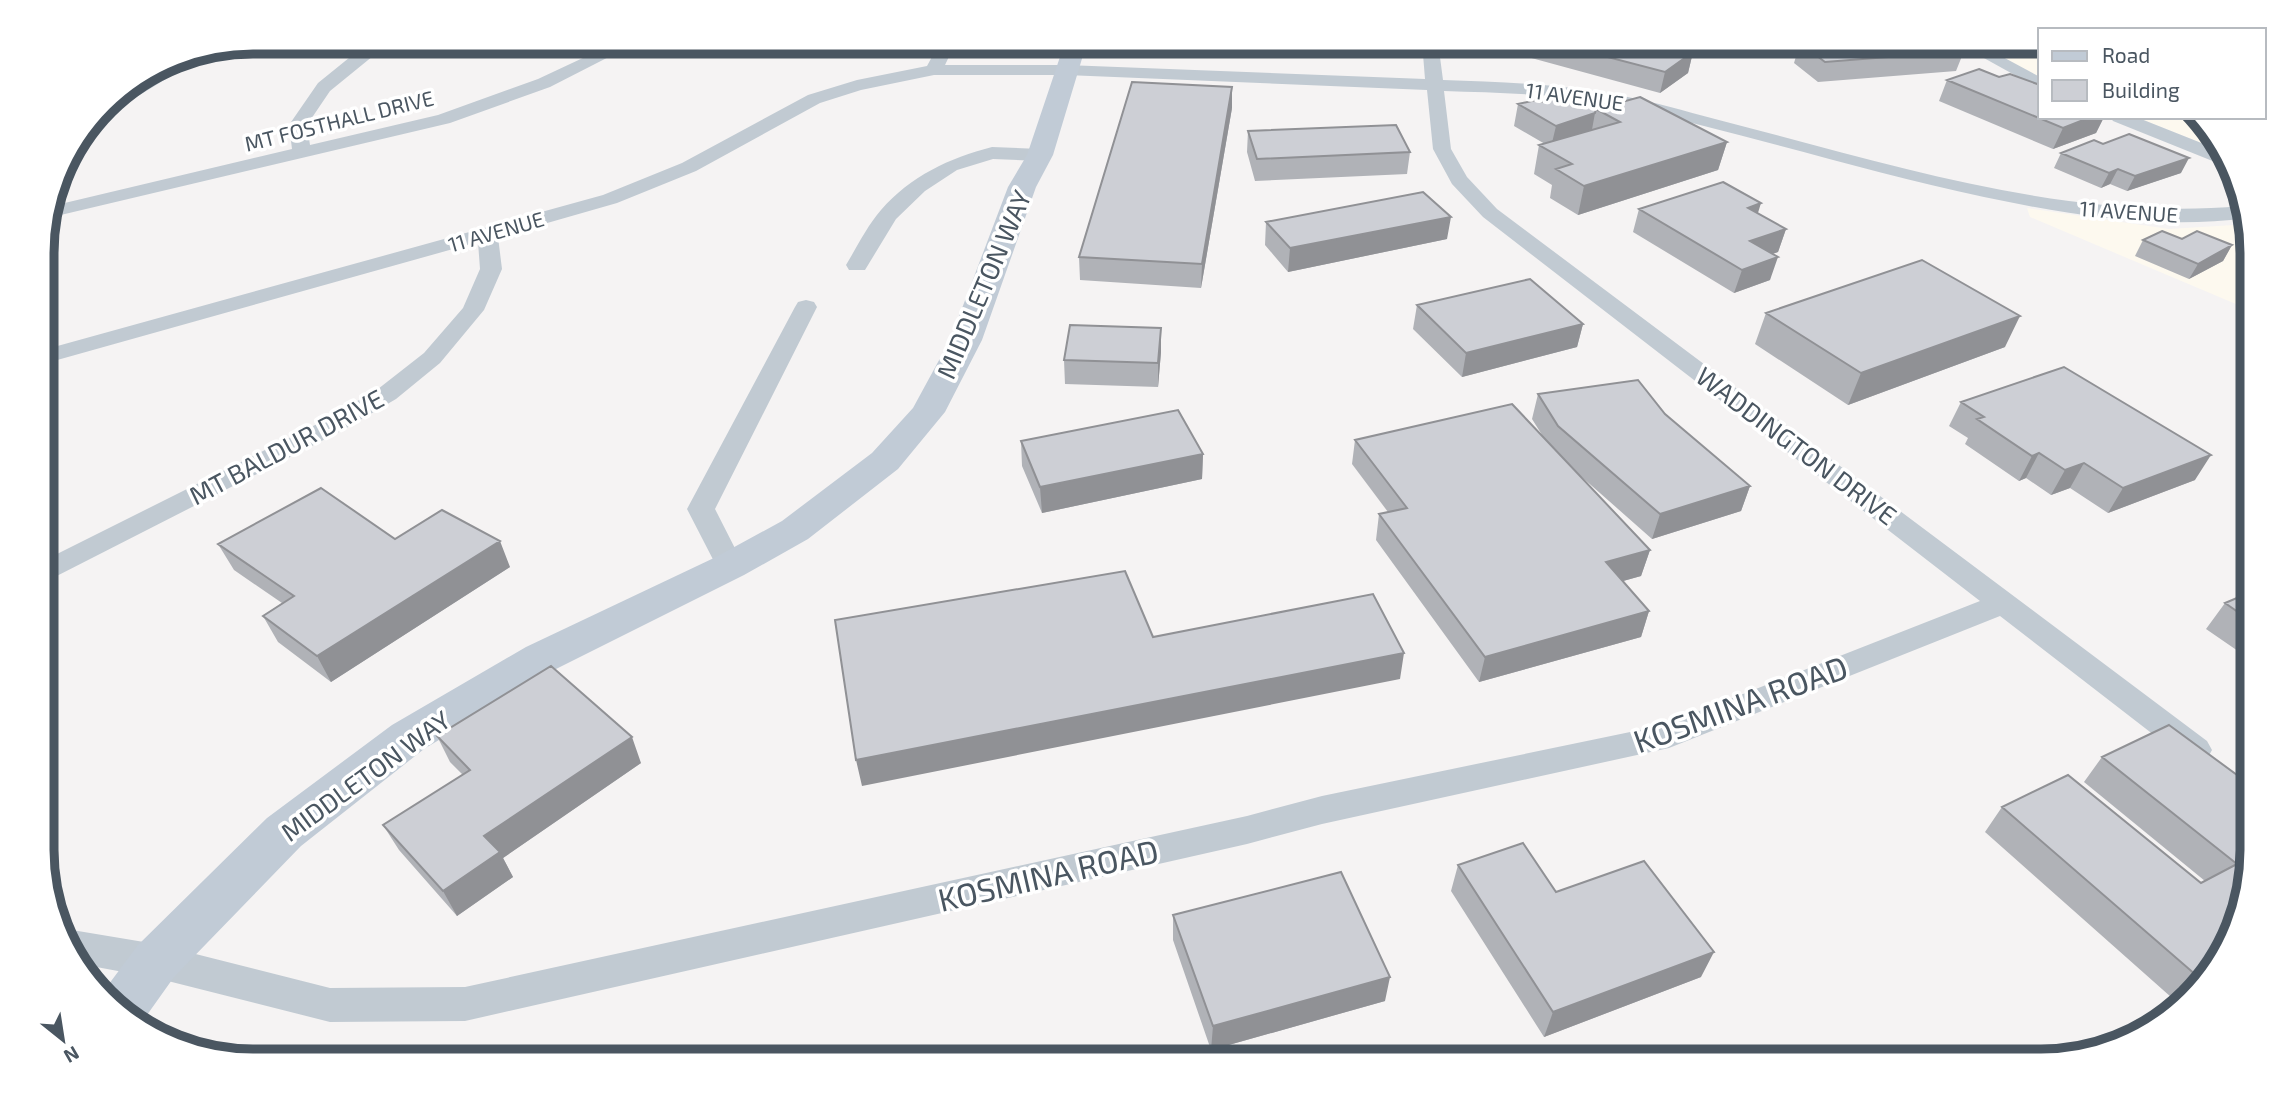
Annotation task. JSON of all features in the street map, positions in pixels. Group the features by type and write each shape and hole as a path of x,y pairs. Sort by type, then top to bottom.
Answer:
{"street":[{"name":"WADDINGTON DRIVE","path":"1432,54 1443,149 1459,180 1490,212 2220,768"},
{"path":"1985,54 2038,83"},
{"path":"302,153 298,125 324,87 363,55"},
{"name":"MT FOSTHALL DRIVE","path":"59,210 444,119 544,83 602,55"},
{"path":"934,70 942,55"},
{"name":"MIDDLETON WAY","path":"126,1002 156,961 285,832 408,737 541,658 730,566 795,530 885,461 928,412 966,340 1023,187 1040,156 1072,55"},
{"name":"11 AVENUE","path":"55,354 610,199 689,167 814,99 857,85 934,70 1066,70 1534,89 1622,101 2030,201 2116,213 2199,216 2235,213"},
{"path":"2124,119 2213,155"},
{"name":"MIDDLETON WAY","path":"857,265 888,215 918,187 950,166 992,153 1040,156"},
{"name":"MT BALDUR DRIVE","path":"54,567 334,425 387,394 432,358 474,310 491,270 487,233"},
{"path":"730,566 701,509 806,307"},
{"name":"KOSMINA ROAD","path":"80,947 156,961 330,1005 465,1004 1247,830 1322,810 1669,736 2004,603"}],"shaded area":[{"path":"1997,54 2038,54 2038,77"},
{"path":"2141,119 2187,119 2208,145"},
{"path":"2027,208 2169,229 2238,225 2240,306 2030,217"}],"building":[{"path":"1597,54 1690,54 1665,72"},
{"path":"1815,54 1925,54 1825,62"},
{"path":"1979,69 1999,77 2010,74 2038,84 2038,118 1947,80"},
{"path":"1132,82 1232,87 1202,264 1079,257"},
{"path":"1590,96 1609,106 1556,126 1518,104 1561,97 1570,102"},
{"path":"1640,97 1727,142 1584,186 1556,169 1572,164 1539,145 1620,122 1596,109"},
{"path":"2041,119 2086,119 2063,128"},
{"path":"1396,125 1410,152 1257,159 1248,131"},
{"path":"2129,134 2189,158 2135,176 2118,169 2109,173 2061,153 2094,140 2103,144"},
{"path":"1723,182 1761,203 1748,208 1786,229 1750,241 1778,257 1742,270 1639,209"},
{"path":"1423,192 1451,217 1290,248 1266,222"},
{"path":"2162,231 2182,239 2197,231 2232,245 2198,264 2143,240"},
{"path":"1922,260 2020,316 1861,373 1766,313"},
{"path":"1530,279 1583,324 1466,353 1417,305"},
{"path":"1070,325 1161,328 1158,363 1064,360"},
{"path":"2064,367 2211,455 2123,488 2084,463 2065,470 2039,453 2032,456 1977,419 1984,417 1961,402"},
{"path":"1638,380 1665,414 1750,486 1660,514 1558,426 1538,394"},
{"path":"1512,404 1650,550 1606,562 1649,611 1485,657 1379,514 1407,508 1355,440"},
{"path":"1178,410 1203,454 1040,487 1021,441"},
{"path":"321,488 395,539 442,510 500,541 317,656 263,616 294,596 218,544"},
{"path":"1125,571 1153,637 1373,594 1404,653 856,760 835,620"},
{"path":"2240,597 2240,613 2225,603"},
{"path":"551,666 632,737 484,836 500,852 443,891 383,825 470,770 437,736"},
{"path":"2169,725 2240,777 2240,850 2236,889 2225,926 2196,975 2002,807 2068,775 2201,883 2237,864 2102,757"},
{"path":"1523,843 1556,892 1644,861 1714,952 1553,1012 1458,865"},
{"path":"1341,872 1390,977 1213,1026 1173,915"}]}
